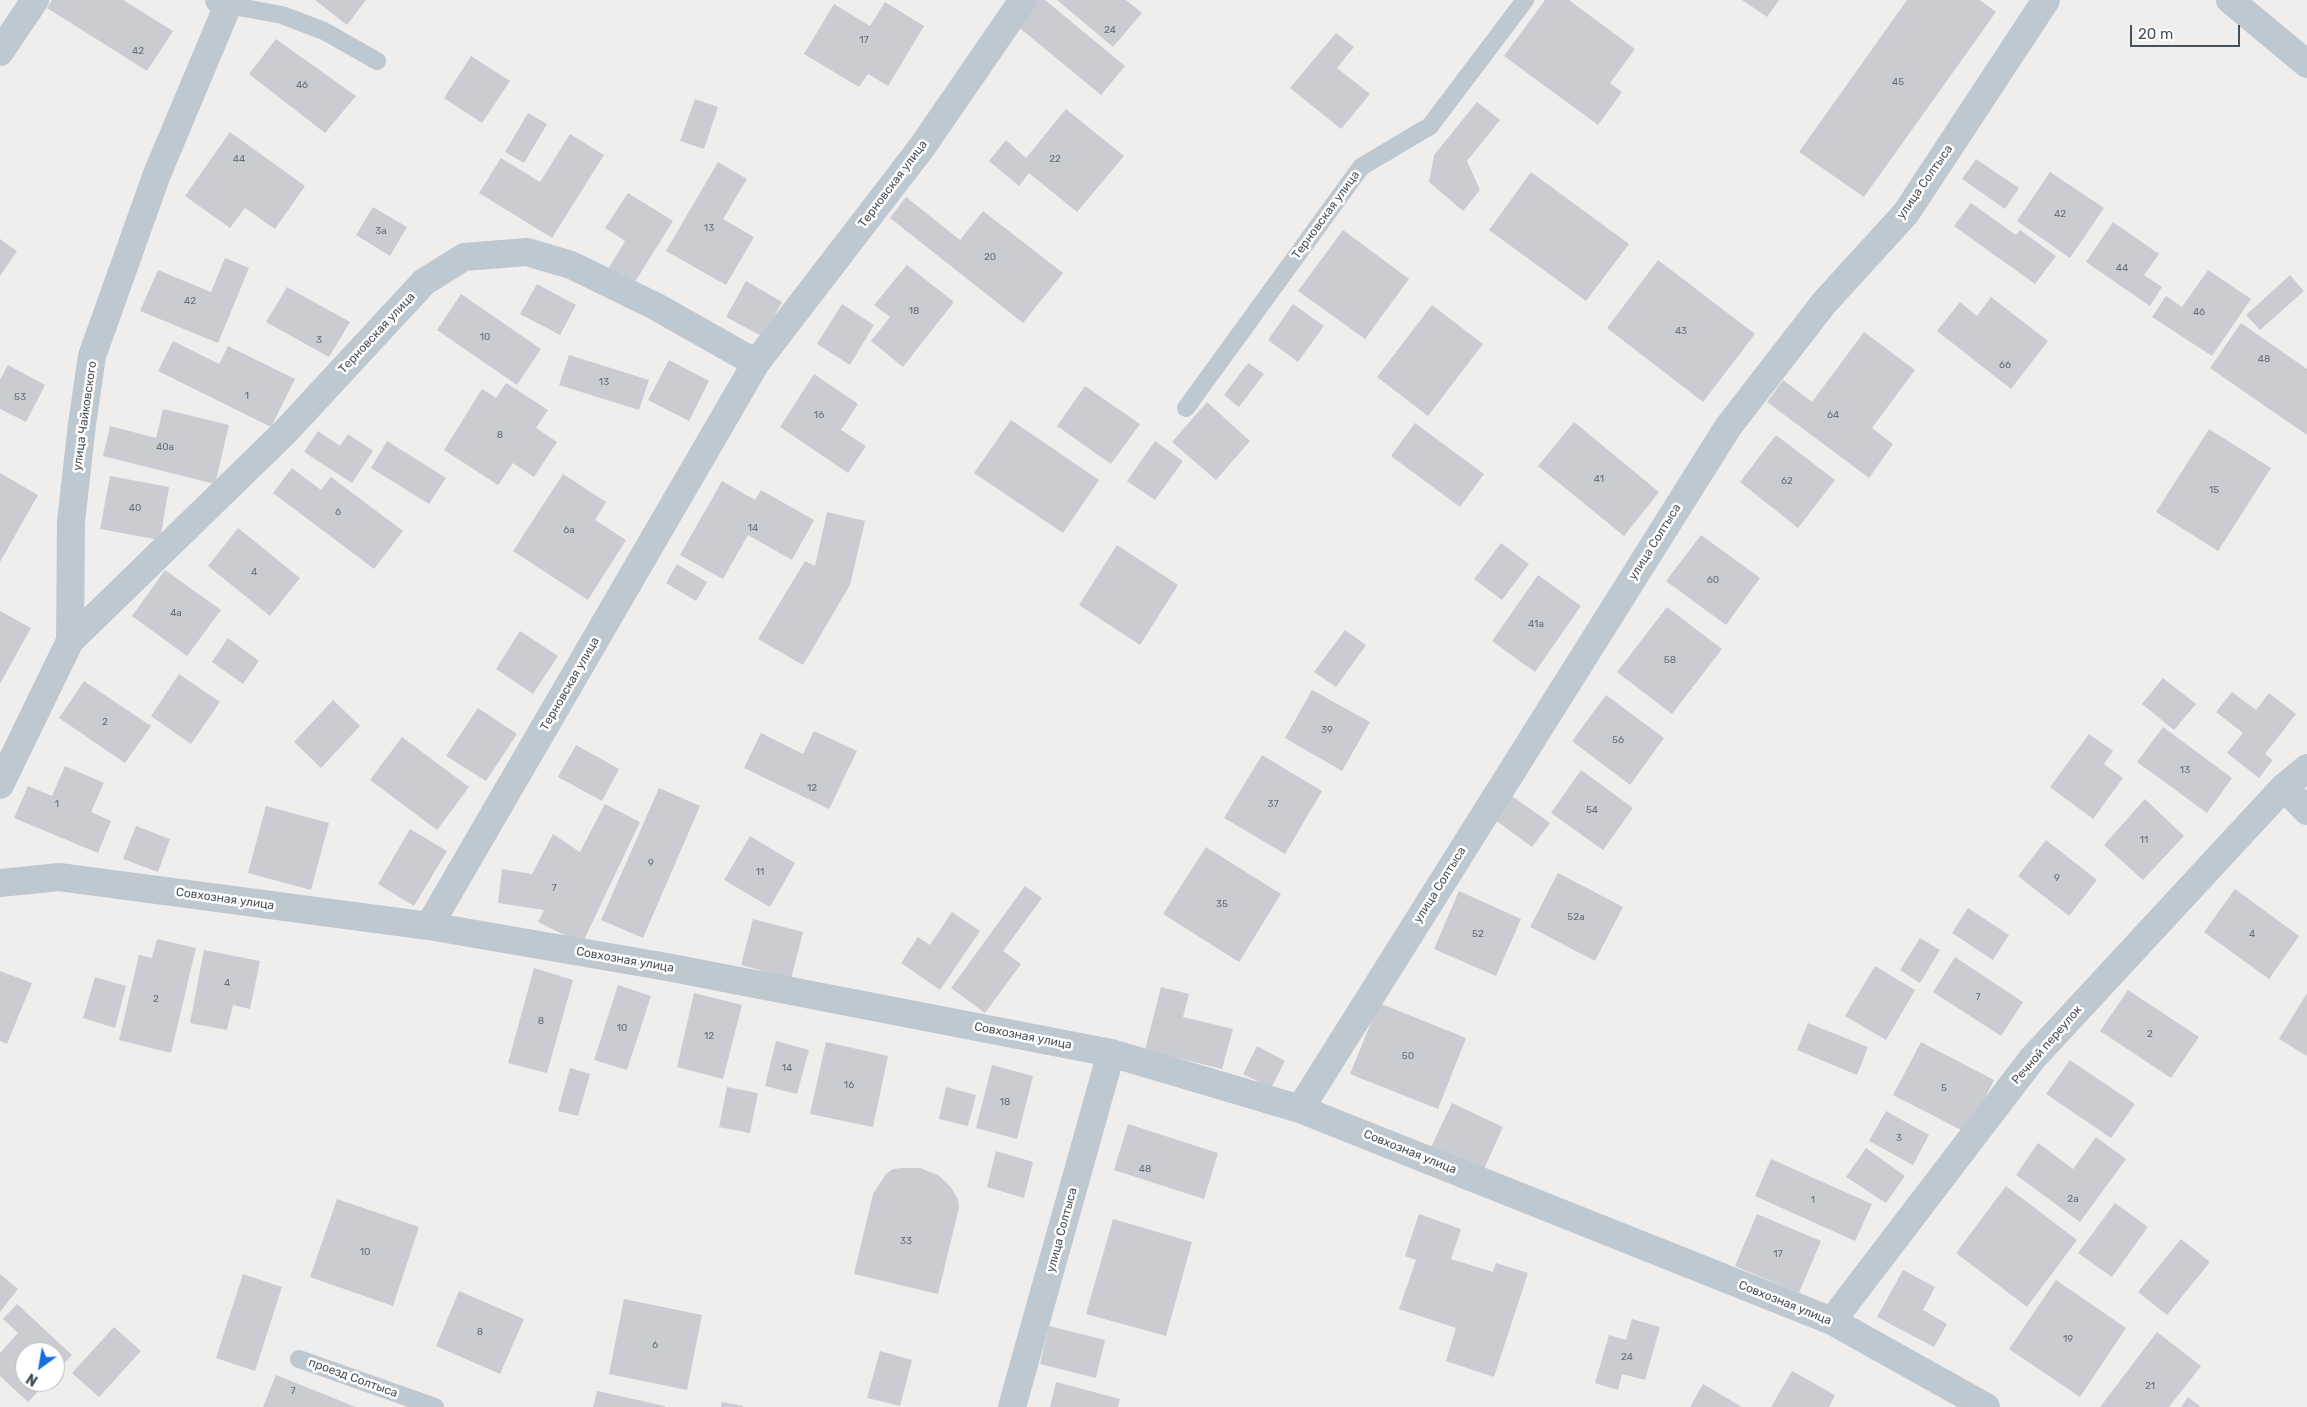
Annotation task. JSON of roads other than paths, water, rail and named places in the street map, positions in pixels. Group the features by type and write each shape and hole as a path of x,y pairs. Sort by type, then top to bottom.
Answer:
{"street":[{"path":"0,52 35,0"},
{"name":"Терновская улица","path":"429,926 756,363 922,147 1023,0"},
{"name":"улица Солтыса","path":"1300,1109 1728,428 1824,303 1906,213 2046,0"},
{"path":"2230,0 2307,64"},
{"name":"улица Чайковского","path":"3,772 70,641 72,522 82,424 92,356 157,174 224,3"},
{"name":"Терновская улица","path":"70,641 285,432 424,282 464,257 527,252 570,265 655,306 756,363"},
{"name":"Речной переулок","path":"1832,1321 2032,1059 2284,787 2307,768"},
{"path":"2284,787 2307,811"},
{"name":"Совхозная улица","path":"0,883 59,877 429,926 667,968 1111,1053 1300,1109 1832,1321 1986,1407"},
{"name":"улица Солтыса","path":"1012,1407 1111,1053"}],"lane":[{"name":"Терновская улица","path":"1186,408 1361,167 1430,126 1525,0"},
{"path":"224,3 282,15 324,31 377,61"},
{"name":"проезд Солтыса","path":"299,1358 435,1407"}]}
